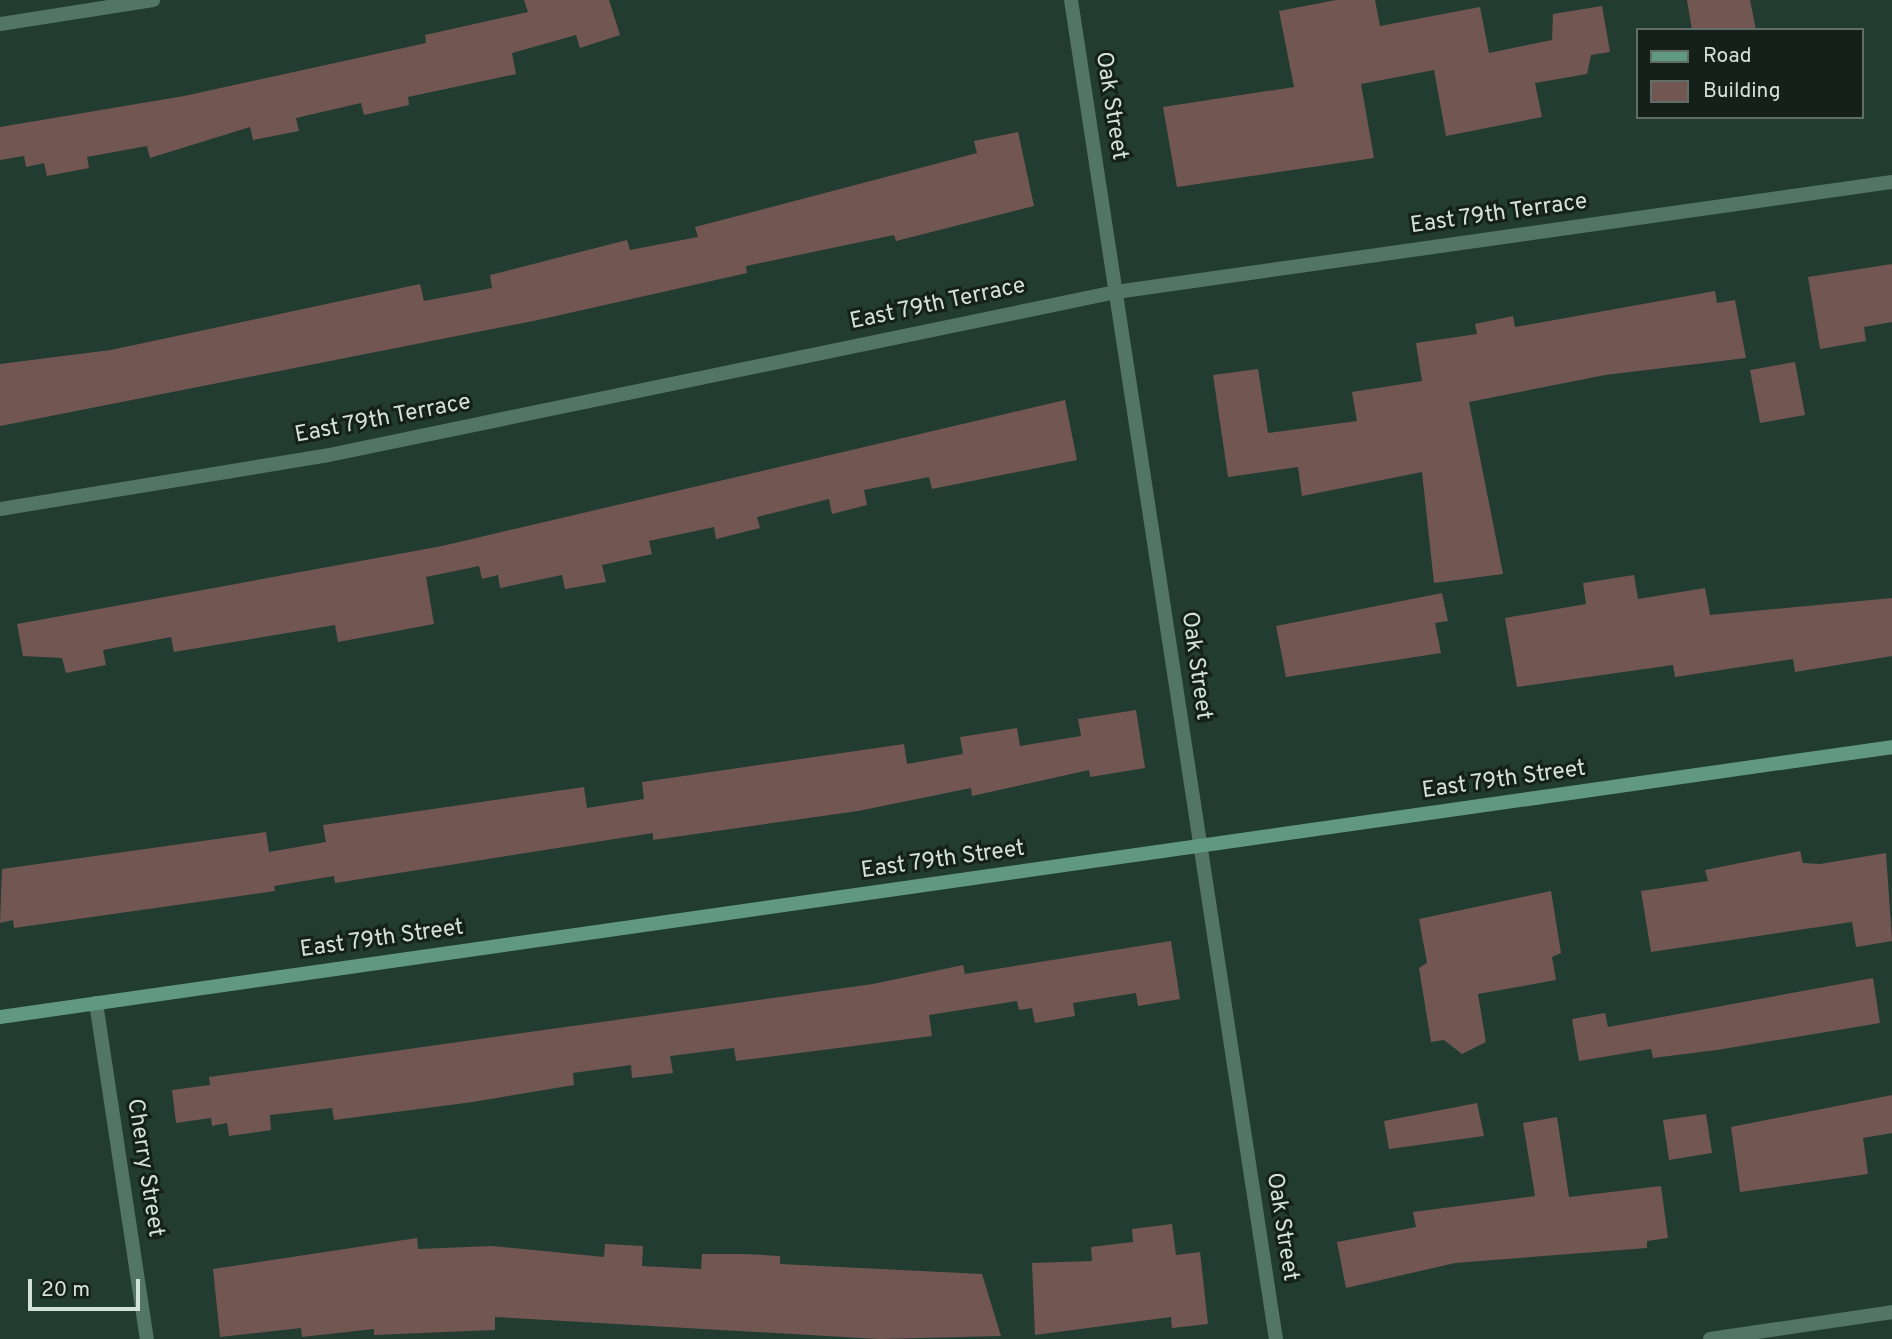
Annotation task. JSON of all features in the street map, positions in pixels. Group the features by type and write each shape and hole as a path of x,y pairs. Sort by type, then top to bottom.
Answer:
{"street":[{"path":"0,24 153,0"},
{"name":"Oak Street","path":"1071,0 1276,1339"},
{"name":"East 79th Terrace","path":"0,509 329,456 1116,292 1892,182"},
{"name":"East 79th Street","path":"0,1017 1200,848 1892,747"},
{"name":"Cherry Street","path":"96,1003 147,1339"},
{"path":"1710,1339 1892,1312"}],"building":[{"path":"524,0 609,0 620,35 580,48 576,35 512,53 516,74 408,97 409,105 364,115 361,103 296,118 299,131 253,140 250,127 150,158 147,146 87,157 89,168 47,176 44,163 26,167 24,156 0,160 0,127 184,96 426,43 425,35 528,12"},
{"path":"1336,0 1375,0 1380,26 1480,7 1489,53 1552,40 1553,14 1602,6 1610,52 1591,55 1587,74 1535,83 1542,117 1446,136 1434,70 1361,84 1374,158 1177,187 1163,107 1294,87 1279,11"},
{"path":"1687,0 1750,0 1756,28 1692,28"},
{"path":"1018,132 1034,206 896,241 894,235 746,266 747,273 538,320 0,426 0,364 111,350 420,284 424,301 492,288 490,275 627,240 630,250 698,237 695,227 977,153 974,141"},
{"path":"1892,264 1892,322 1864,327 1866,341 1820,349 1808,277"},
{"path":"1715,291 1717,303 1735,300 1746,358 1605,375 1469,402 1503,574 1434,583 1422,472 1302,496 1298,467 1228,477 1213,375 1258,369 1268,433 1357,421 1352,392 1422,381 1416,343 1477,334 1475,324 1513,316 1515,327"},
{"path":"1795,362 1805,415 1760,423 1750,370"},
{"path":"1065,400 1077,460 932,489 929,477 864,490 867,505 832,514 829,499 757,517 760,528 716,539 714,527 649,541 652,554 602,565 606,582 565,589 562,575 500,588 498,575 482,579 479,566 426,577 434,624 338,642 335,625 174,652 171,637 103,650 106,665 66,673 62,658 23,656 17,624 442,546"},
{"path":"1634,575 1638,599 1705,588 1710,615 1892,598 1892,656 1795,672 1793,659 1675,677 1673,665 1517,687 1505,618 1586,604 1583,583"},
{"path":"1442,593 1448,621 1435,623 1441,653 1286,677 1276,626"},
{"path":"1136,710 1145,768 1090,777 1089,770 972,796 971,788 858,811 653,840 653,833 335,883 334,876 274,886 275,891 14,928 13,920 0,923 2,869 266,832 269,852 326,842 323,825 584,787 587,808 644,799 642,782 904,744 907,764 963,754 960,737 1017,728 1020,746 1081,736 1078,719"},
{"path":"1800,851 1803,863 1820,864 1886,853 1892,941 1856,947 1852,922 1651,952 1641,891 1708,881 1705,870"},
{"path":"1551,891 1561,953 1552,957 1556,980 1478,994 1486,1042 1462,1054 1444,1040 1431,1042 1419,968 1427,963 1419,919"},
{"path":"1171,941 1180,999 1138,1006 1136,993 1073,1003 1075,1016 1035,1023 1032,1008 1019,1010 1017,1001 929,1015 932,1036 736,1061 734,1048 670,1056 673,1073 632,1078 631,1065 573,1073 574,1085 473,1102 334,1120 332,1108 270,1115 271,1130 229,1136 227,1123 212,1126 211,1118 176,1123 172,1090 210,1085 209,1077 873,984 963,965 965,974"},
{"path":"1873,978 1880,1023 1717,1050 1653,1058 1651,1049 1579,1061 1572,1019 1605,1013 1608,1027"},
{"path":"1892,1095 1892,1133 1863,1138 1868,1174 1740,1192 1731,1127"},
{"path":"1477,1103 1484,1136 1389,1149 1384,1121"},
{"path":"1706,1114 1712,1153 1669,1160 1663,1120"},
{"path":"1557,1117 1569,1197 1661,1186 1668,1238 1647,1241 1647,1248 1455,1263 1346,1288 1337,1242 1416,1227 1413,1212 1535,1196 1523,1123"},
{"path":"1172,1224 1176,1255 1200,1252 1208,1324 1172,1328 1171,1317 1035,1335 1032,1263 1092,1261 1091,1247 1133,1242 1132,1229"},
{"path":"417,1238 418,1249 492,1246 604,1257 605,1244 643,1246 642,1266 701,1269 702,1254 744,1254 780,1256 780,1264 982,1274 1001,1336 879,1339 495,1317 495,1330 374,1335 374,1329 302,1337 301,1328 220,1337 213,1269"}]}
